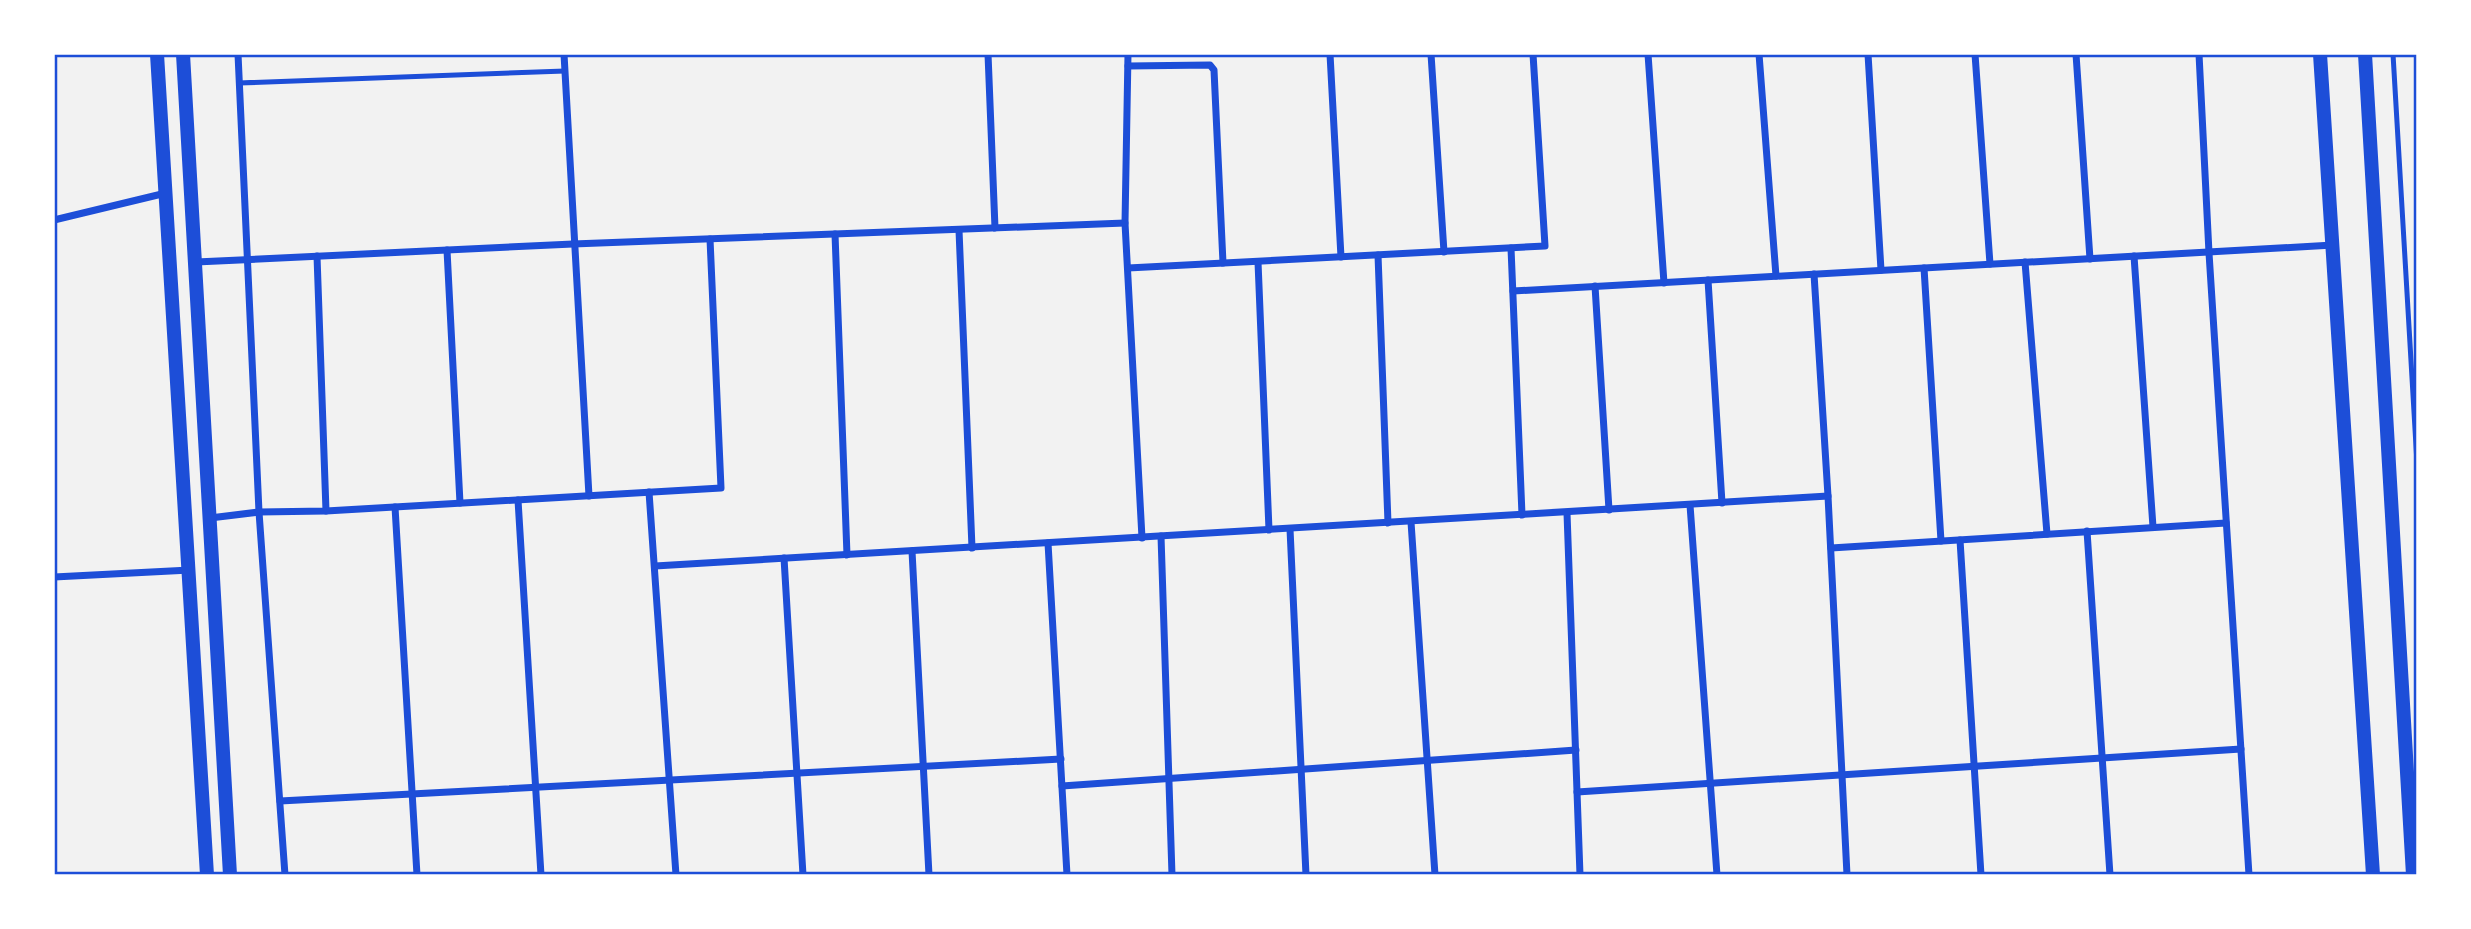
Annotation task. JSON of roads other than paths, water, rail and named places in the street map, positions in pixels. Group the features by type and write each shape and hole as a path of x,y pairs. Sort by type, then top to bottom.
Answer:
{"main road":[{"path":"157,54 207,875"},
{"path":"183,54 230,875"},
{"path":"2320,54 2373,875"},
{"path":"2365,54 2413,875"}],"street":[{"path":"238,54 260,512 285,875"},
{"path":"564,54 589,496"},
{"path":"988,54 995,228"},
{"path":"1128,54 1125,223 1142,538"},
{"path":"1330,54 1341,257"},
{"path":"1431,54 1444,252"},
{"path":"1128,268 1545,246 1533,54"},
{"path":"1648,54 1664,283"},
{"path":"1759,54 1776,276"},
{"path":"1868,54 1881,270"},
{"path":"1975,54 1990,264"},
{"path":"2076,54 2090,259"},
{"path":"2199,54 2209,253 2249,875"},
{"path":"1128,66 1210,65 1214,70 1223,263"},
{"path":"54,220 166,193"},
{"path":"195,262 573,244 1125,223"},
{"path":"959,230 972,548"},
{"path":"835,234 847,555"},
{"path":"210,517 260,512 326,511 721,488 710,239"},
{"path":"1513,291 2333,245"},
{"path":"1511,248 1522,515"},
{"path":"447,250 460,503"},
{"path":"1378,255 1388,523"},
{"path":"317,256 326,511"},
{"path":"2134,256 2153,527"},
{"path":"1258,262 1269,530"},
{"path":"2025,262 2047,534"},
{"path":"1924,268 1941,541"},
{"path":"1814,274 1847,875"},
{"path":"1708,280 1721,503"},
{"path":"1595,286 1609,510"},
{"path":"649,492 676,875"},
{"path":"654,566 1828,496"},
{"path":"518,500 541,875"},
{"path":"1690,505 1717,875"},
{"path":"395,507 417,875"},
{"path":"1567,513 1580,875"},
{"path":"1411,522 1435,875"},
{"path":"1831,548 2226,523"},
{"path":"1290,529 1306,875"},
{"path":"2087,531 2110,875"},
{"path":"1161,536 1172,875"},
{"path":"1960,540 1981,875"},
{"path":"1048,543 1067,875"},
{"path":"912,551 929,875"},
{"path":"784,558 803,875"},
{"path":"54,577 190,570"},
{"path":"1577,792 2241,749"},
{"path":"1062,786 1576,750"},
{"path":"280,801 1061,759"}],"lane":[{"path":"2393,54 2417,463"},
{"path":"239,83 565,71"}]}
